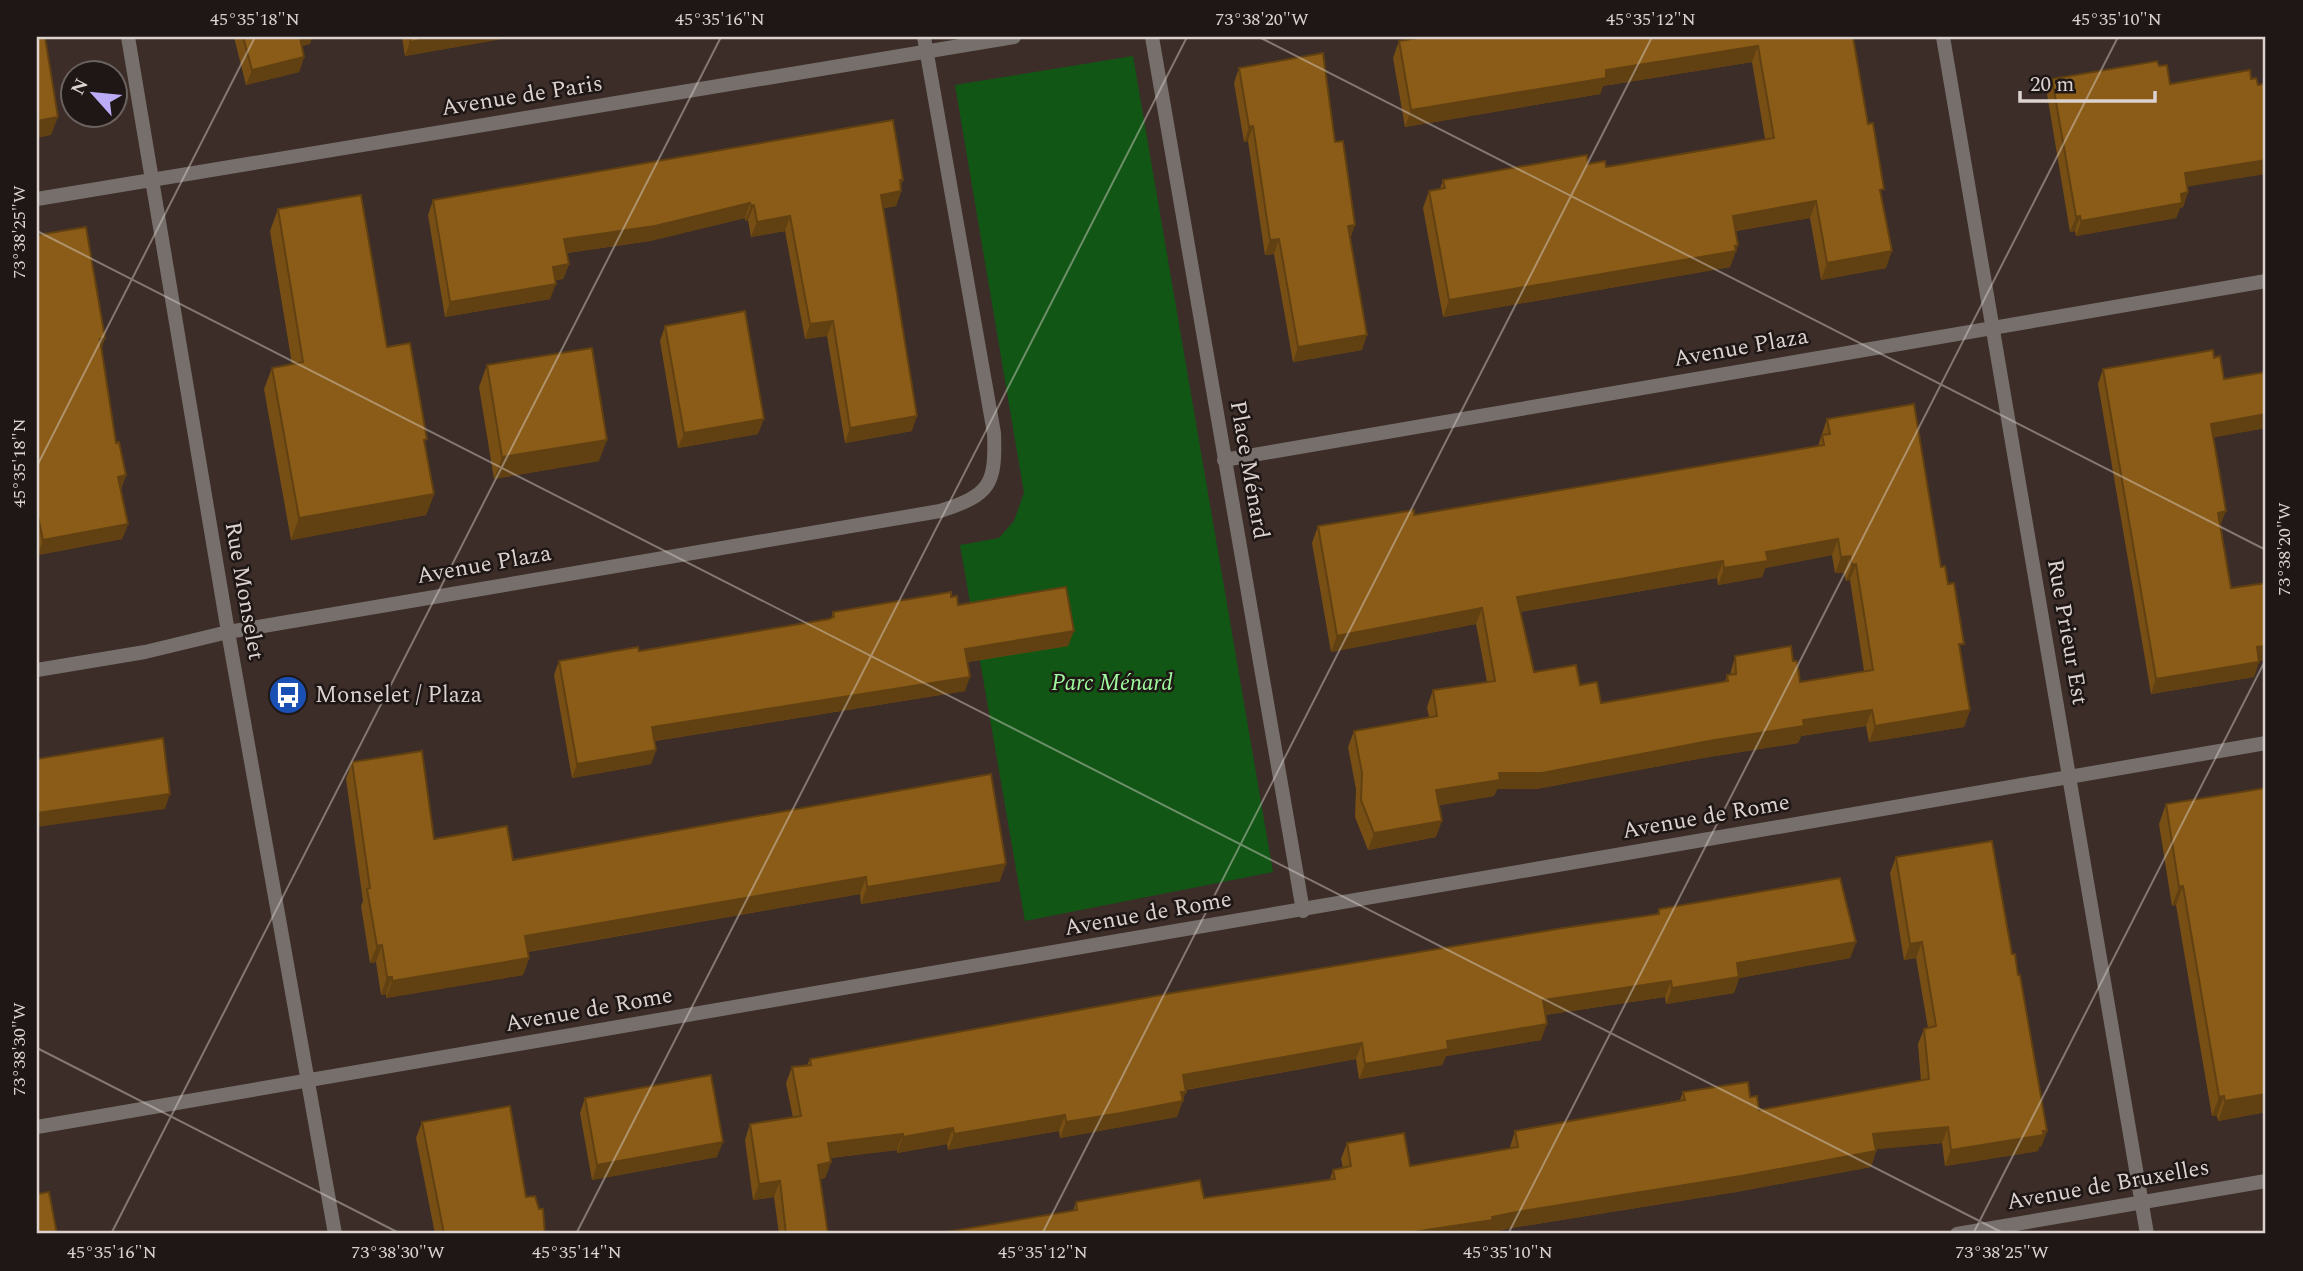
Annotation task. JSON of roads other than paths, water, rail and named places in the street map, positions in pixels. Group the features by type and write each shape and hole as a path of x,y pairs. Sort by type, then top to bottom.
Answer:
{"street":[{"name":"Rue Monselet","path":"128,37 228,632 310,1081 335,1234"},
{"path":"924,37 926,53"},
{"name":"Avenue de Paris","path":"37,199 1014,37"},
{"name":"Place Ménard","path":"1152,37 1303,911"},
{"name":"Rue Prieur Est","path":"1943,37 2147,1234"},
{"name":"Avenue Plaza","path":"37,670 145,652 228,632 940,510 967,502 984,491 995,466 994,433 926,53"},
{"name":"Avenue Plaza","path":"1224,460 2266,281"},
{"name":"Avenue de Rome","path":"37,1127 2266,743"},
{"name":"Avenue de Bruxelles","path":"1957,1234 2266,1181"}],"place":[{"name":"Monselet / Plaza","path":"288,695"}],"park label":[{"name":"Parc Ménard","path":"1112,683"}]}
